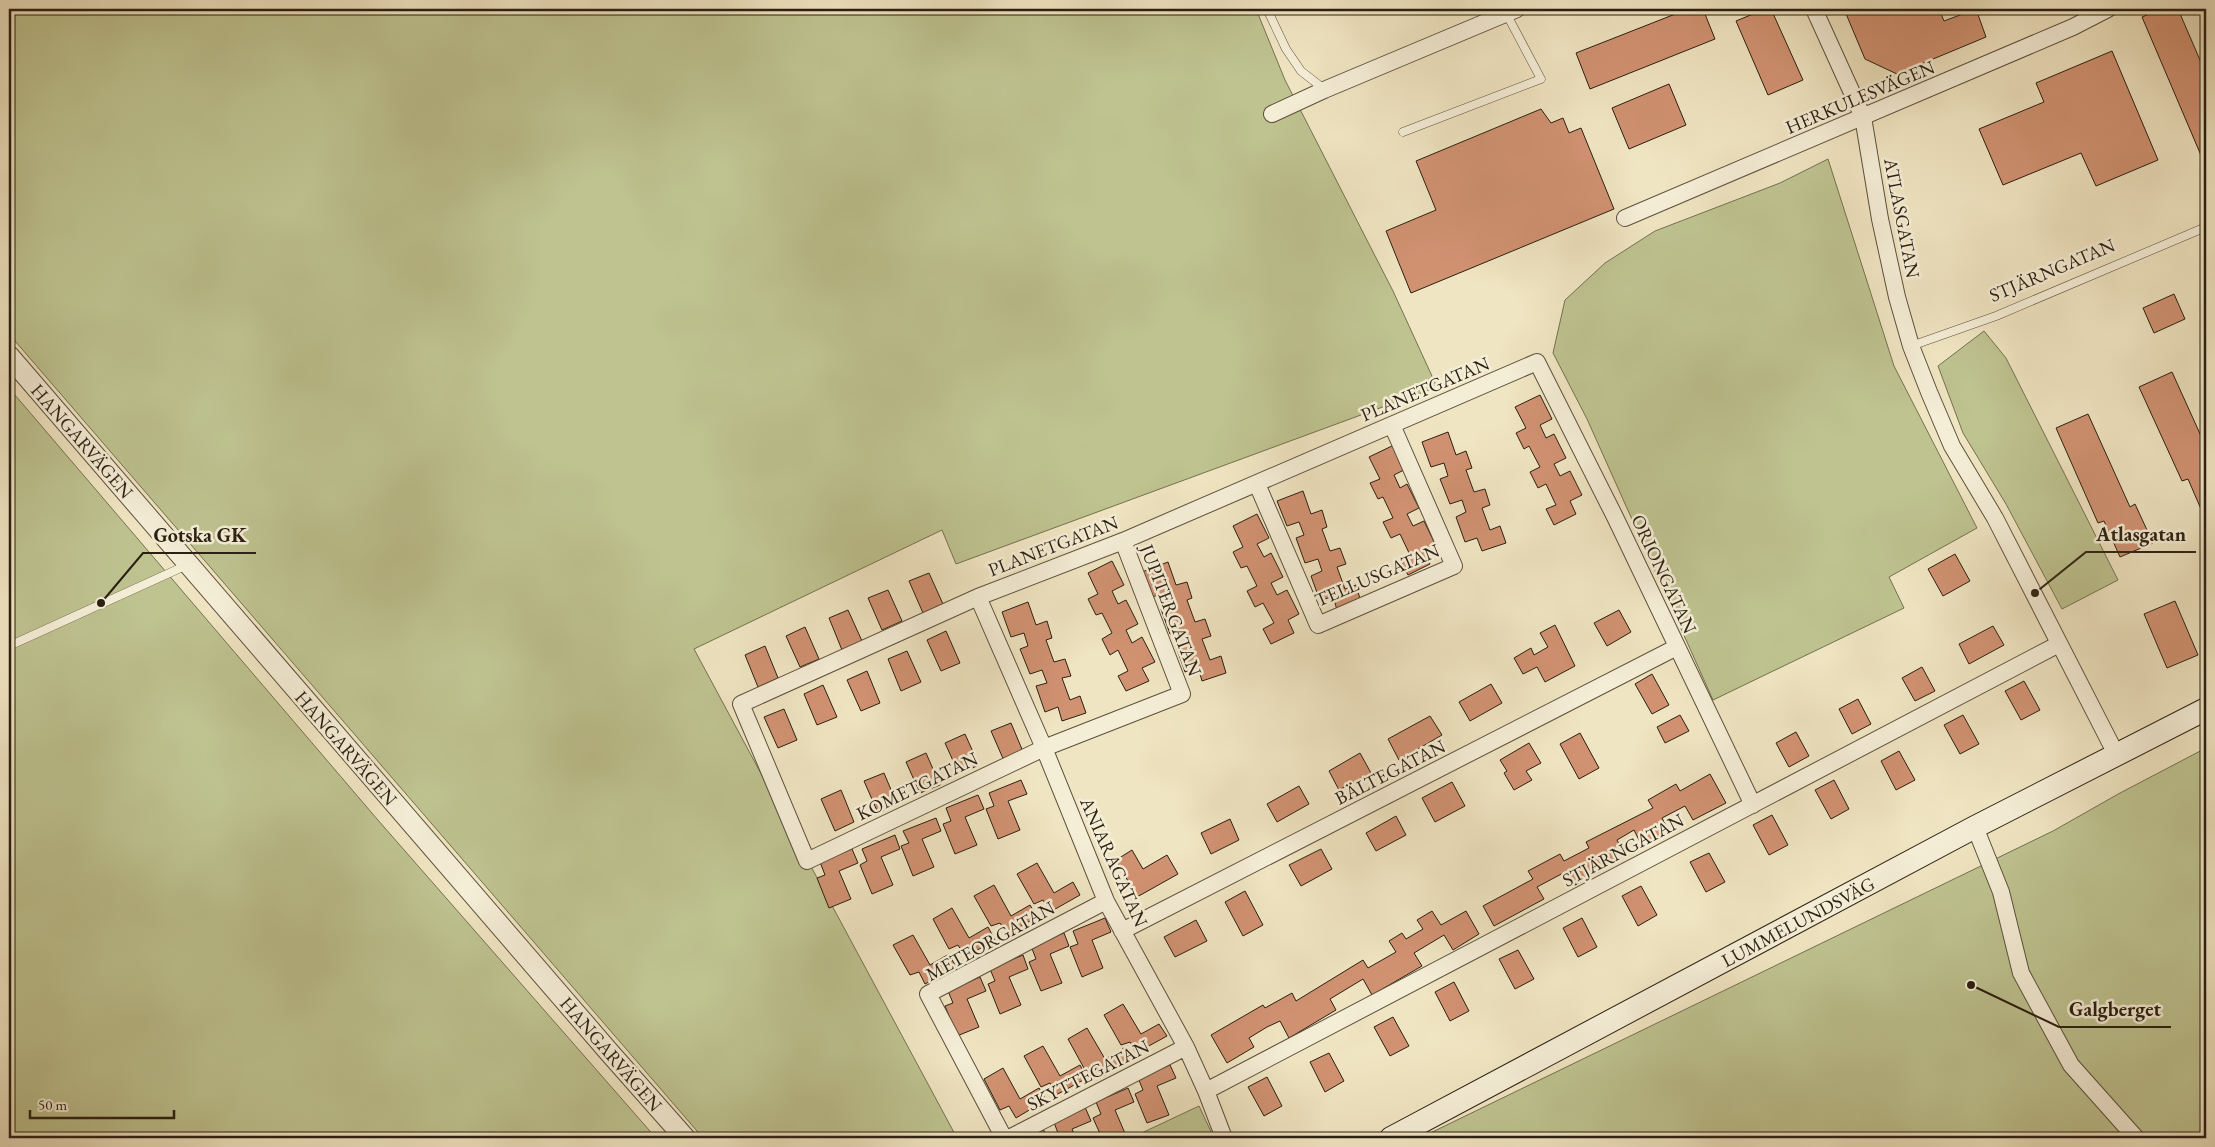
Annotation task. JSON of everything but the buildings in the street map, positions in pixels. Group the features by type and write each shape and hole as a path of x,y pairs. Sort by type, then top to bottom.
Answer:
{"main road":[{"name":"LUMMELUNDSVÄG","path":"1391,1138 1975,827 2206,709"}],"street":[{"name":"ATLASGATAN","path":"1814,9 1863,117 1880,220 1897,296 1911,346 1952,446 1995,518 2116,754"},
{"name":"HERKULESVÄGEN","path":"1625,218 2073,27 2103,10"},
{"path":"1272,114 1511,11"},
{"name":"HANGARVÄGEN","path":"9,356 685,1138"},
{"name":"PLANETGATAN","path":"807,861 741,704 978,596 1123,541 1537,362"},
{"name":"ORIONGATAN","path":"1537,362 1615,517 1753,805"},
{"name":"TELLUSGATAN","path":"1257,484 1318,625 1454,566 1392,425"},
{"name":"JUPITERGATAN","path":"1044,748 1182,694 1123,541"},
{"name":"ANIARAGATAN","path":"978,596 1044,748 1106,901 1186,1047 1206,1091 1224,1138"},
{"name":"STJÄRNGATAN","path":"1206,1091 2059,644"},
{"name":"BÄLTEGATAN","path":"1122,931 1677,647"},
{"name":"KOMETGATAN","path":"807,861 1044,748"},
{"path":"1975,827 2001,892 2021,973 2071,1065 2136,1138"},
{"name":"METEORGATAN","path":"1004,1138 928,994 1106,901"},
{"name":"SKYTTEGATAN","path":"1010,1138 1186,1047"}],"lane":[{"path":"1266,9 1286,49 1301,71 1324,90"},
{"path":"1403,132 1541,79 1511,11"},
{"name":"STJÄRNGATAN","path":"1911,346 1996,316 2206,227"},
{"path":"9,646 189,564"}],"green space":[{"path":"9,9 1256,9 1285,80 1393,291 1437,387 956,564 942,530 694,649 957,1138 703,1138 9,334"},
{"path":"1828,159 1894,366 1977,528 1889,577 1904,608 1713,700 1587,419 1553,353 1565,300 1605,263 1655,231 1780,183"},
{"path":"1984,331 2006,358 2118,580 2062,609 2006,504 1963,433 1938,366"},
{"path":"9,388 377,819 656,1138 9,1138"},
{"path":"2206,748 2206,1138 1420,1138 2053,831"},
{"path":"1199,1106 1214,1138 1131,1138"}],"place":[{"name":"Atlasgatan","path":"2035,593"},
{"name":"Gotska GK","path":"101,603"},
{"name":"Galgberget","path":"1971,985"}]}
